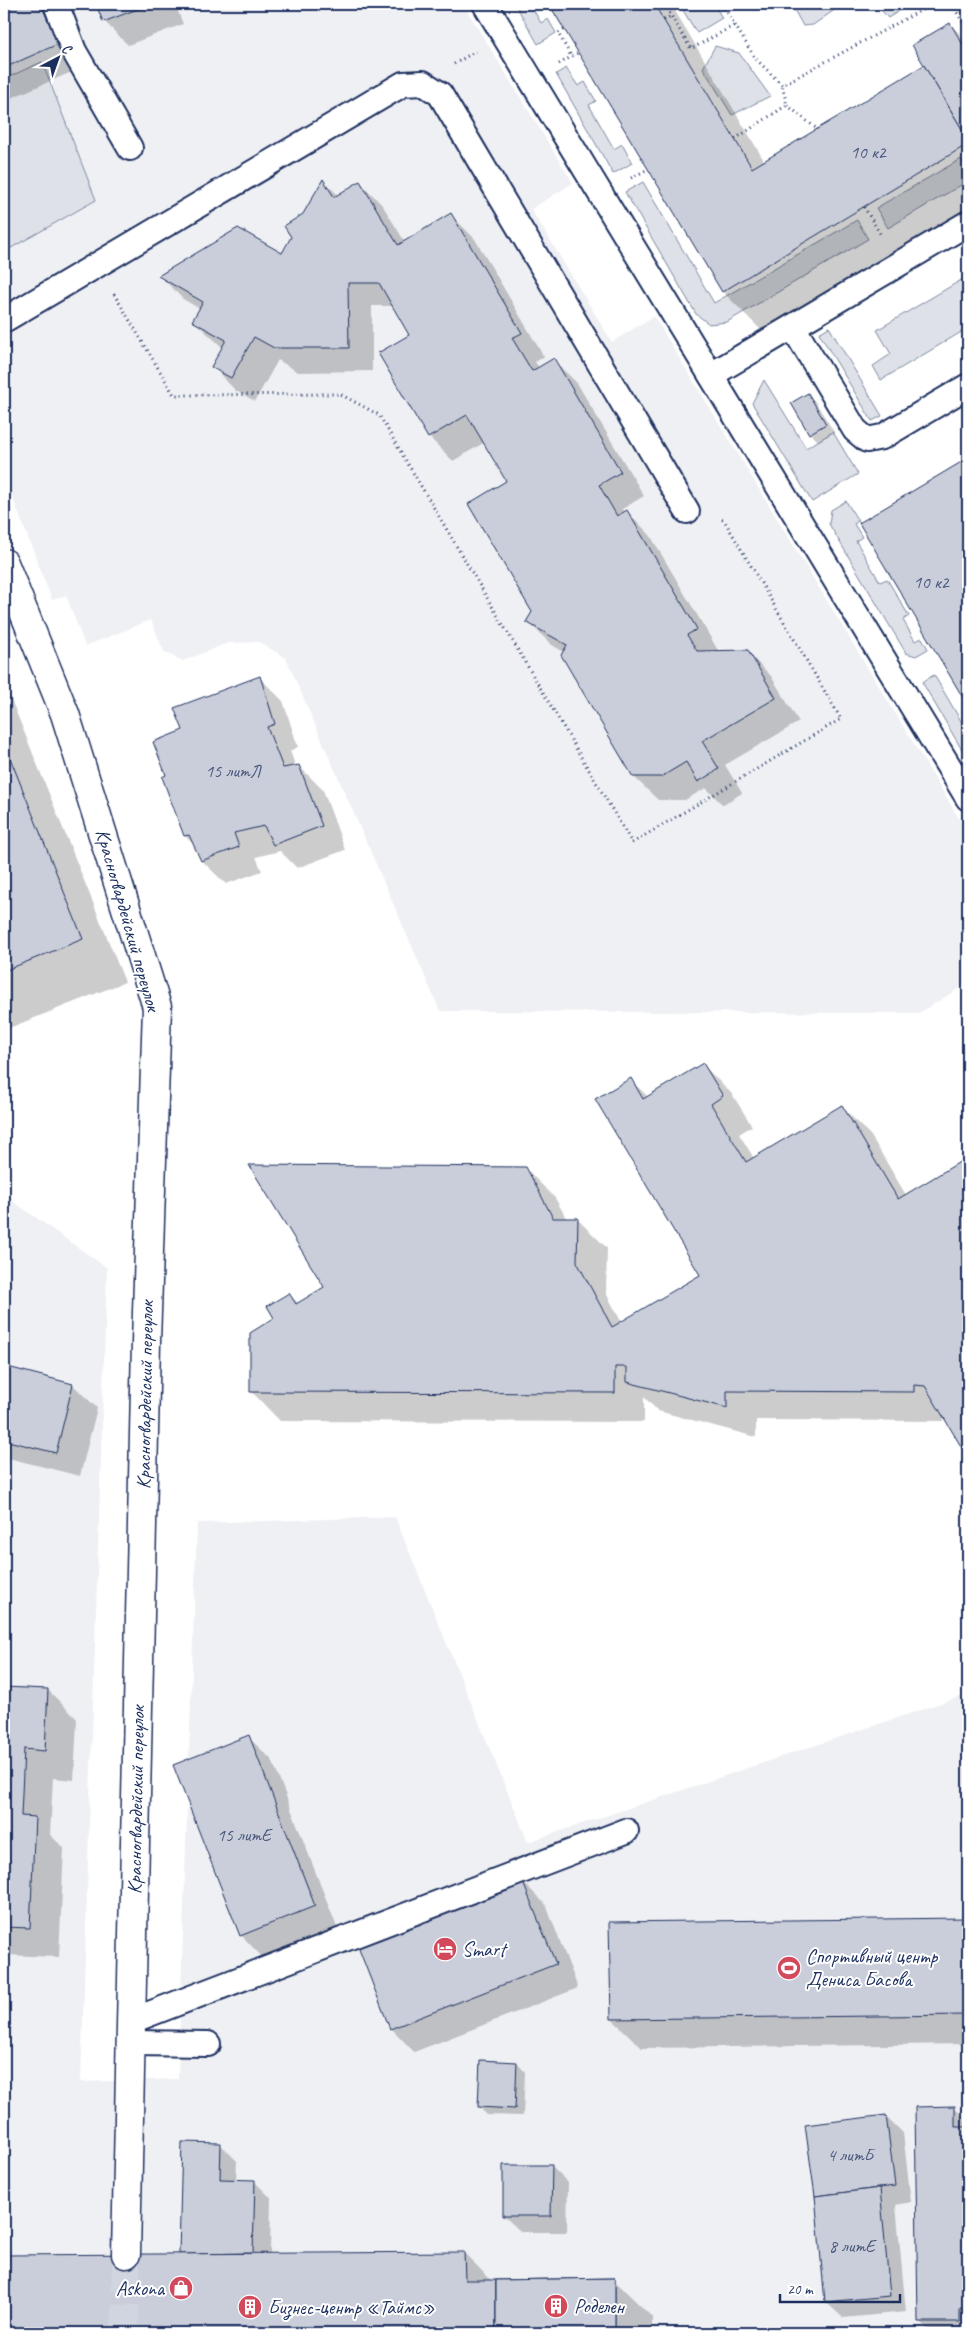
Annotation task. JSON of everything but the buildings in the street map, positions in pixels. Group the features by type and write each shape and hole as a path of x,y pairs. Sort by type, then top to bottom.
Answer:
{"street":[{"name":"Красногвардейский переулок","path":"4,563 65,714 157,1006 146,1332 126,2254"}],"lane":[{"path":"56,4 74,51 130,148"},
{"path":"485,4 968,798"},
{"path":"4,320 403,84 424,82 440,94 686,510"},
{"path":"711,375 968,223"},
{"path":"793,327 855,430 867,440 882,437 968,386"},
{"path":"131,2032 626,1831"},
{"path":"131,2032 208,2044"}],"path":[{"path":"664,4 691,49 735,25"},
{"path":"722,4 754,58 782,85 787,105 817,129"},
{"path":"782,85 932,4"},
{"path":"952,4 968,30"},
{"path":"664,20 672,16"},
{"path":"564,30 558,33 571,57"},
{"path":"424,82 504,34"},
{"path":"555,66 578,53"},
{"path":"735,139 787,105"},
{"path":"864,207 886,244"},
{"path":"97,265 174,395 340,394 379,415 632,843 841,719 724,520 686,510"}],"shaded area":[{"path":"4,4 463,4 573,183 531,209 612,342 654,316 968,833 968,983 919,1013 440,1011 286,658 259,642 228,643 183,661 164,652 151,620 85,646 66,595 52,600 4,475"},
{"path":"515,4 530,4 541,23 548,19 556,33 538,44"},
{"path":"679,4 714,4 722,18 697,33"},
{"path":"791,4 843,4 813,25 803,26"},
{"path":"876,4 910,4 888,18"},
{"path":"715,46 739,53 770,96 732,115 703,68"},
{"path":"42,62 96,200 4,252 4,79"},
{"path":"566,68 578,86 585,82 596,101 589,105 614,149 622,144 632,163 613,174 556,74"},
{"path":"961,159 968,170 968,181 888,228 876,208"},
{"path":"643,182 714,303 857,220 868,239 727,322 709,324 696,314 625,192"},
{"path":"968,276 968,328 881,380 873,366 891,354 877,330"},
{"path":"829,327 882,416 872,421 819,333"},
{"path":"764,380 806,448 833,432 858,474 812,502 752,403"},
{"path":"846,501 858,521 854,524 862,537 856,541 880,582 887,579 909,616 903,620 915,641 922,638 928,649 916,656 906,653 829,524 831,510"},
{"path":"934,675 968,733 968,760 922,682"},
{"path":"4,1195 107,1268 81,2082 178,2079 197,1523 395,1517 528,1842 968,1694 968,2333 4,2333"}],"tunnel":[{"path":"125,2333 126,2254"}],"place":[{"name":"Smart","path":"445,1949"},
{"name":"Спортивный центр Дениса Басова","path":"789,1968"},
{"name":"Askona","path":"181,2288"},
{"name":"Роделен","path":"556,2306"},
{"name":"Бизнес-центр «Таймс»","path":"250,2307"}]}
